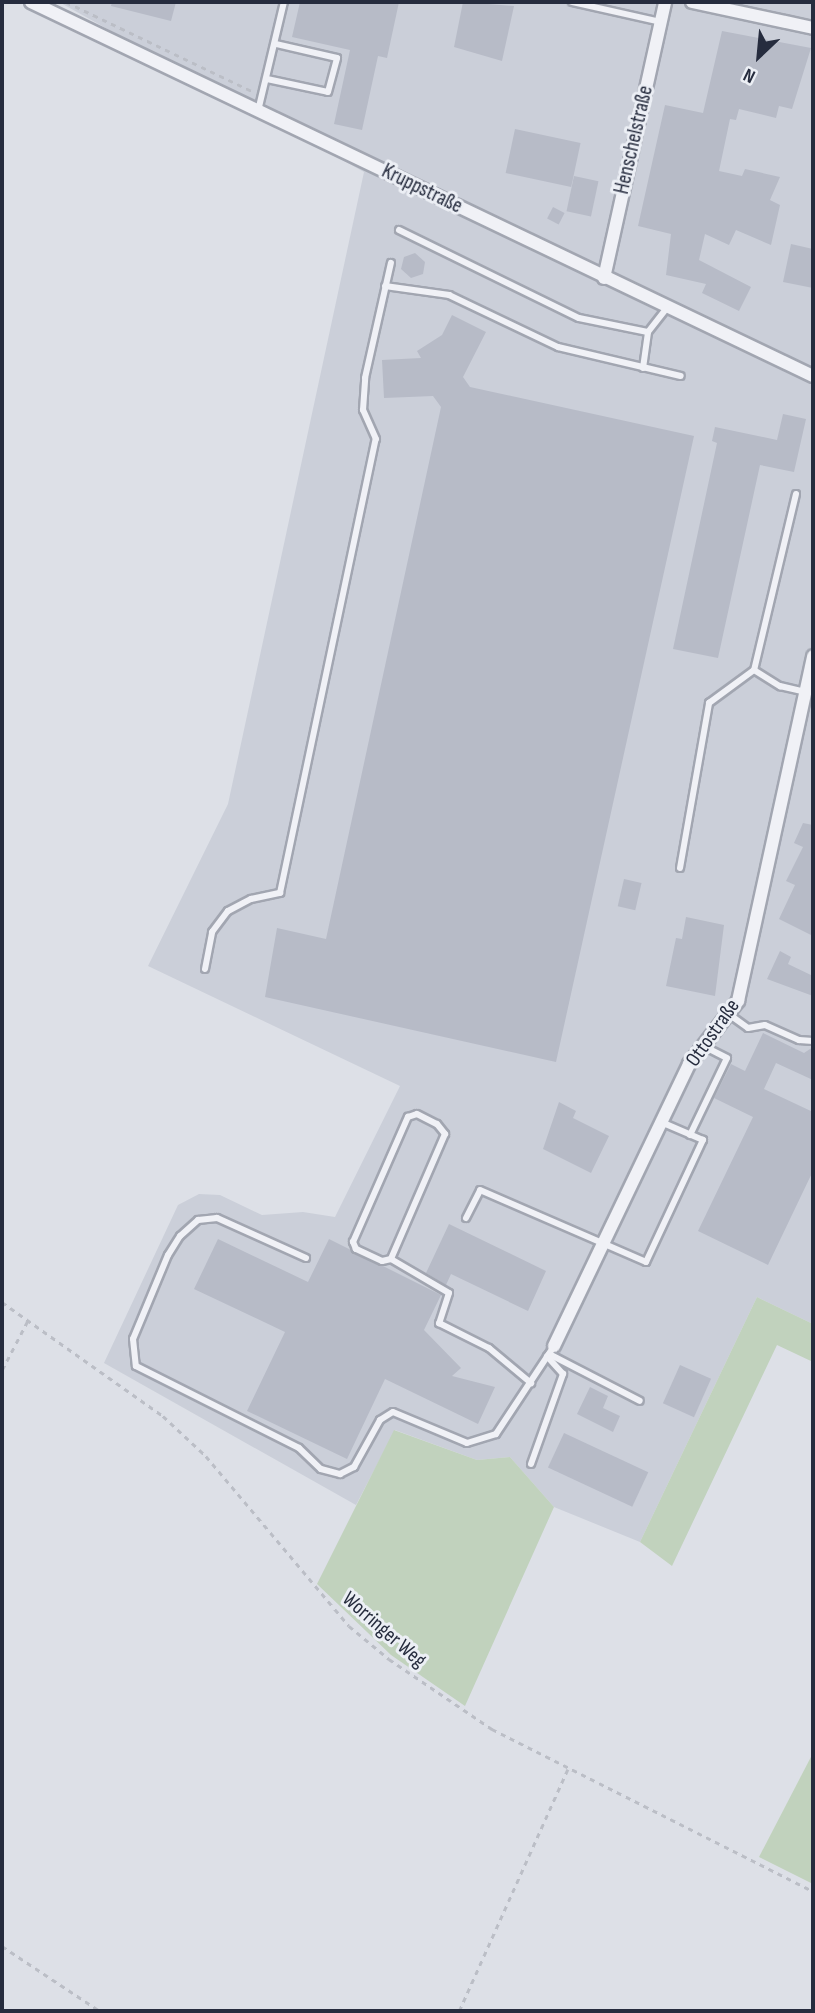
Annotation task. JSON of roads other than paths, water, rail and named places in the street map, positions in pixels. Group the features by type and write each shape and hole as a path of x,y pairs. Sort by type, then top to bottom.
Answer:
{"street":[{"name":"Kruppstraße","path":"31,2 813,376"},
{"name":"Henschelstraße","path":"604,278 665,2"},
{"path":"692,2 813,28"},
{"name":"Ottostraße","path":"550,1352 701,1045 730,1015 744,981 813,656"}],"lane":[{"path":"258,111 284,2"},
{"path":"572,2 661,22"},
{"path":"267,79 328,92 337,58 276,44"},
{"path":"399,230 579,318 648,331"},
{"path":"205,969 212,932 229,911 251,899 280,893 376,439 363,410 369,348 391,262"},
{"path":"385,286 449,295 558,347 681,376"},
{"path":"643,368 648,331 667,308"},
{"path":"680,868 709,703 754,670 796,494"},
{"path":"754,670 780,686 806,692"},
{"path":"730,1015 748,1028 765,1025 799,1040 813,1041"},
{"path":"690,1135 727,1058 701,1045"},
{"path":"391,1259 445,1134 437,1124 417,1114 408,1117 353,1242 356,1249 382,1261 391,1259 449,1293 439,1323 489,1348 531,1383"},
{"path":"466,1218 480,1190 646,1262 703,1140 661,1122"},
{"path":"306,1258 218,1218 198,1220 180,1236 163,1267 134,1339 136,1366 299,1448 331,1474 354,1467 380,1420 393,1412 467,1443 490,1438 512,1415 550,1352"},
{"path":"550,1352 640,1401"},
{"path":"531,1465 563,1374 550,1352"}]}
